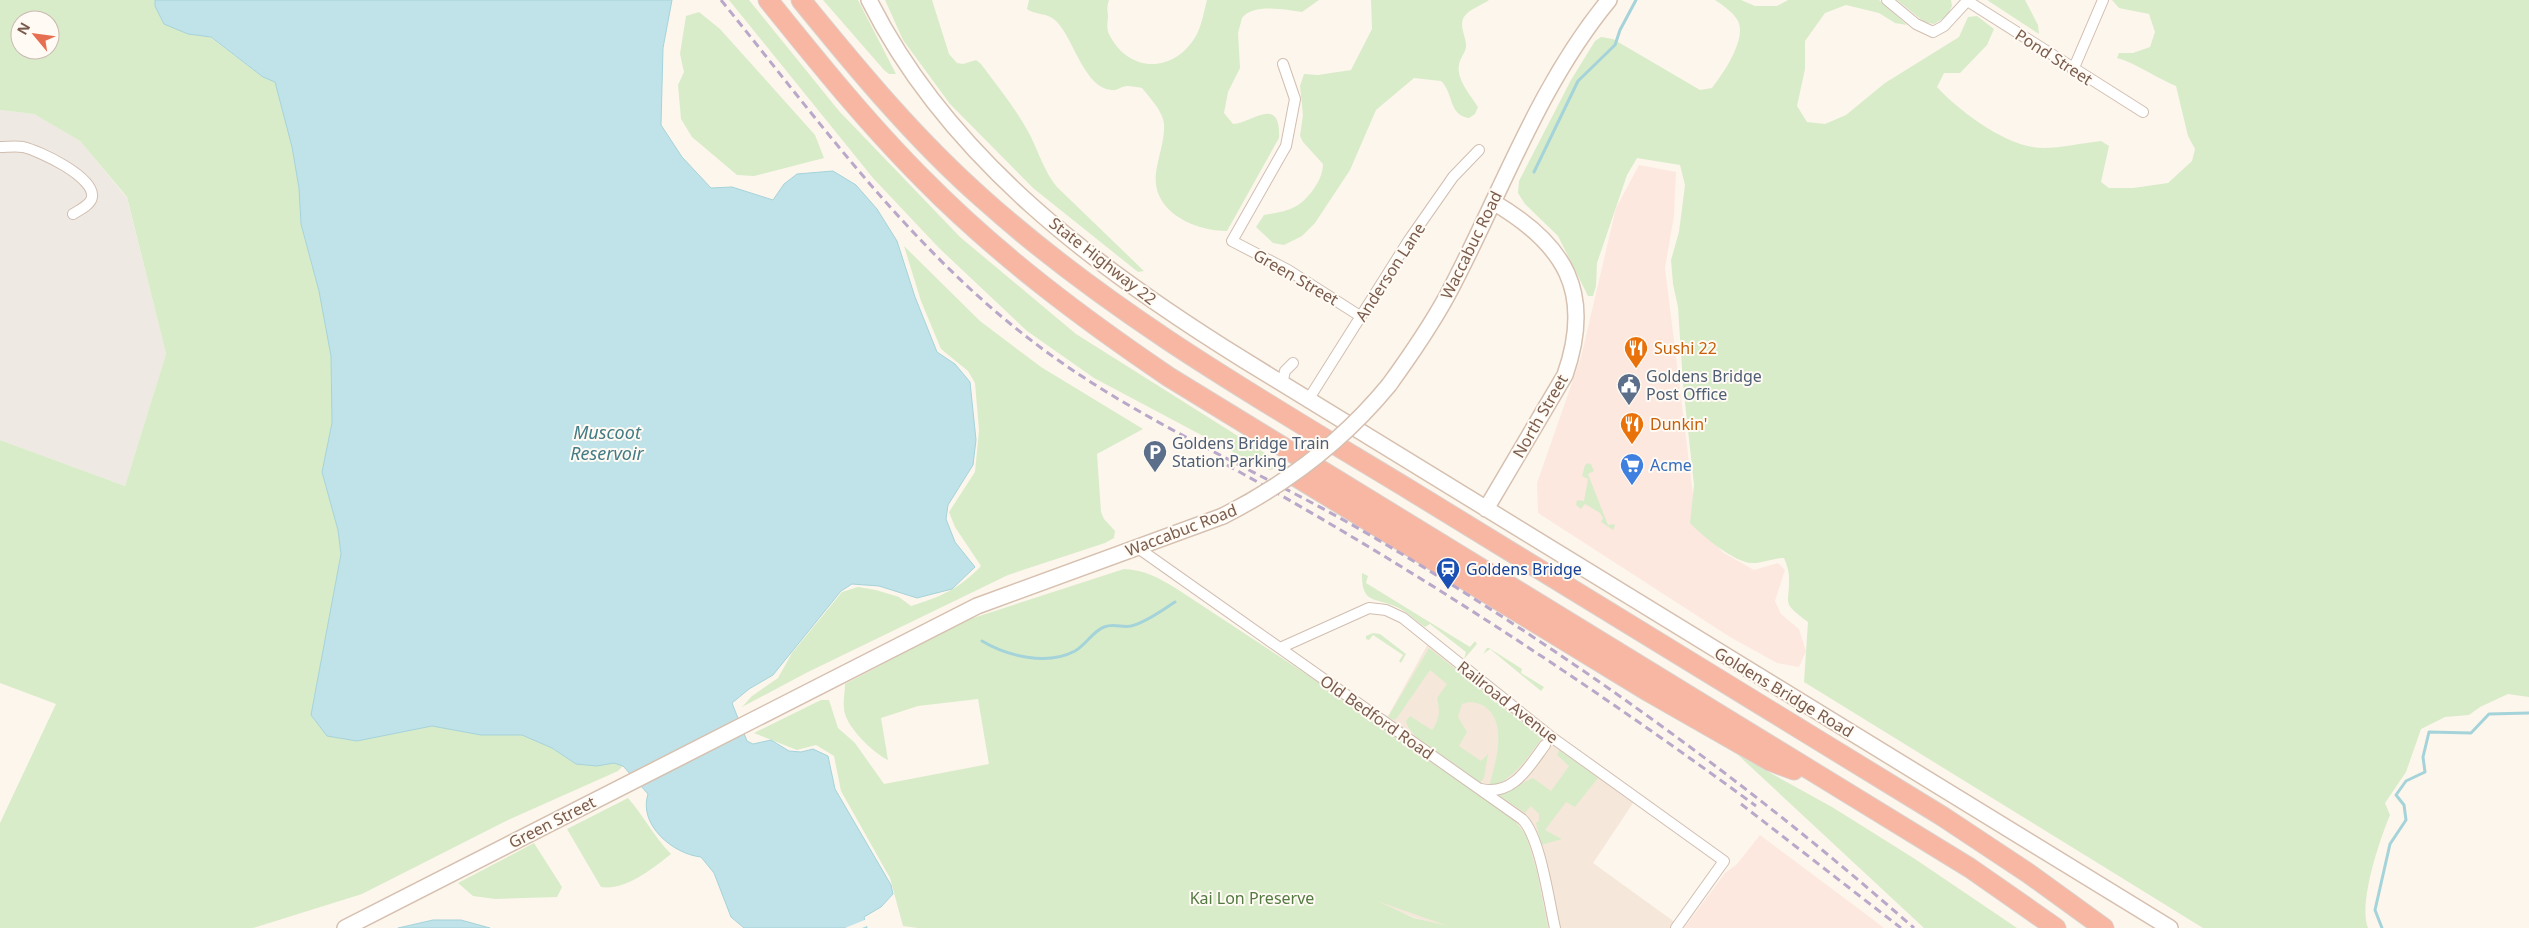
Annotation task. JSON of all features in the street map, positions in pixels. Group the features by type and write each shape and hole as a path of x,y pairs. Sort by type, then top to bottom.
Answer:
{"highway":[{"path":"768,0 855,105 925,181 1003,254 1084,318 1184,386 1977,873 2056,928"},
{"path":"801,0 875,88 944,162 1021,232 1102,294 1272,406 1942,816 2028,873 2104,928"},
{"path":"1293,475 1685,713 1770,761 1835,786"}],"main road":[{"name":"State Highway 22","path":"869,0 892,43 927,94 967,141 1012,186 1120,277 1208,338 1399,455"},
{"name":"Waccabuc Road","path":"760,716 977,606 1047,578 1138,548 1223,516 1293,475 1336,441 1389,385 1433,320 1548,91 1583,35 1609,0"},
{"name":"North Street","path":"1486,508 1565,375 1571,358 1576,322 1569,282 1554,250 1529,225 1493,202"},
{"name":"Goldens Bridge Road","path":"1399,455 2170,928"},
{"name":"Green Street","path":"345,928 760,716"}],"street":[{"path":"1887,0 1916,24 1933,32 1944,26 1966,0"},
{"name":"Pond Street","path":"1966,0 2073,70 2143,112"},
{"path":"2073,70 2103,0"},
{"name":"Green Street","path":"1283,64 1295,99 1286,146 1232,241 1288,270 1360,316"},
{"path":"0,148 23,147 52,158 84,180 92,190 92,198 88,204 73,214"},
{"name":"Anderson Lane","path":"1308,400 1360,316 1453,177 1479,150"},
{"path":"1282,384 1285,371 1293,363"},
{"name":"Old Bedford Road","path":"1138,548 1527,824 1536,843 1555,928"},
{"name":"Railroad Avenue","path":"1280,648 1360,611 1376,608 1395,613 1550,736 1724,861 1676,928"},
{"path":"1478,788 1492,791 1504,788 1515,782 1545,745"}],"shaded area":[{"path":"0,110 34,114 80,141 127,198 166,354 125,486 0,440"},
{"path":"1639,165 1676,172 1674,216 1665,268 1697,527 1724,553 1754,570 1778,563 1785,570 1775,601 1781,614 1799,629 1806,651 1799,667 1777,663 1730,637 1538,513 1537,483 1581,357 1616,208"},
{"path":"1429,642 1551,741 1633,803 1593,863 1683,928 1449,928 1413,917 1367,898 1268,796 1338,694 1388,716"},
{"path":"1760,835 1884,928 1684,928 1725,873 1737,864"}],"green space":[{"path":"0,0 155,0 155,6 188,34 210,37 263,77 275,82 292,147 299,188 301,224 319,291 331,356 332,423 322,472 338,530 341,554 311,715 327,736 357,741 432,726 481,735 522,735 552,748 576,764 597,766 614,763 623,766 618,771 506,821 362,894 253,928 0,928 0,823 56,704 0,683 0,440 125,486 166,354 127,197 80,141 34,114 0,110"},
{"path":"729,0 749,0 839,111 960,237 1076,334 1279,462 1277,468 1270,470 1254,463 1094,378 1027,331 939,248 873,178"},
{"path":"823,0 858,0 896,74 889,74 884,70"},
{"path":"885,0 932,0 949,54 957,63 963,64 976,60 981,64 1007,99 1030,135 1052,181 1144,271 1138,272 1033,188 950,104 903,40"},
{"path":"1029,0 1109,0 1107,8 1109,34 1128,57 1140,62 1153,64 1165,62 1177,56 1188,47 1199,30 1207,0 1319,0 1302,12 1262,9 1247,13 1242,18 1238,33 1240,68 1228,92 1224,113 1233,124 1241,123 1256,116 1270,114 1275,117 1278,125 1279,138 1227,231 1189,223 1178,217 1160,199 1156,187 1156,173 1164,124 1158,109 1142,88 1127,86 1112,90 1103,88 1094,81 1087,73 1057,22 1050,17 1027,9"},
{"path":"1371,0 1489,0 1469,12 1464,17 1462,23 1466,47 1459,65 1460,76 1478,107 1475,114 1469,118 1462,116 1454,108 1448,91 1441,81 1414,78 1376,110 1350,170 1315,223 1302,236 1284,245 1273,243 1256,227 1264,215 1286,211 1297,206 1308,197 1320,178 1322,171 1323,164 1300,136 1303,115 1300,86 1304,74 1318,75 1351,70 1372,29"},
{"path":"1715,0 1741,0 1755,6 1777,6 1788,0 1879,0 1907,25 1895,23 1879,13 1846,5 1825,13 1805,41 1805,69 1797,106 1807,122 1825,124 1846,115 1885,83 1959,37 1968,17 1977,16 1994,29 1987,45 1960,73 1944,73 1937,87 1971,117 2015,142 2043,148 2101,141 2109,146 2101,182 2109,188 2133,188 2168,183 2192,161 2195,149 2188,136 2176,86 2117,58 2119,53 2133,53 2150,47 2155,32 2149,14 2119,8 2112,0 2529,0 2529,697 2508,694 2480,707 2469,715 2445,717 2421,729 2406,772 2385,803 2390,815 2376,855 2368,888 2366,917 2368,928 2203,928 1804,682 1808,622 1793,610 1788,602 1789,574 1784,558 1757,563 1746,562 1719,548 1690,523 1694,485 1683,384 1678,307 1673,284 1671,260 1679,232 1685,185 1680,165 1637,158 1627,175 1597,263 1596,286 1593,296 1588,296 1558,236 1525,204 1518,193 1519,181 1571,80 1595,41 1601,37 1613,39 1700,90 1712,88 1737,46 1740,28 1734,15"},
{"path":"1897,0 1951,0 1952,6 1947,16 1934,24 1924,22"},
{"path":"1987,0 2025,0 2038,25 2039,34"},
{"path":"699,12 720,29 815,135 824,158 754,176 737,175 692,137 681,119 678,85 684,72 680,54 686,16"},
{"path":"904,246 980,321 1041,367 1143,429 1097,454 1101,512 1104,519 1115,531 1114,538 1105,543 1008,575 806,673 742,707 752,696 778,678 792,653 842,592 858,587 876,590 899,597 911,606 932,599 958,586 981,566 955,527 949,512 975,472 979,430 975,383 968,371 941,349 921,301"},
{"path":"1591,464 1594,471 1588,474 1608,525 1614,524 1615,526 1613,530 1601,522 1603,518 1600,513 1585,504 1581,509 1576,505 1577,500 1584,501 1588,479 1582,476 1585,465"},
{"name":"Kai Lon Preserve","path":"1124,569 1152,575 1164,581 1338,695 1337,697 1415,749 1514,820 1526,835 1537,872 1548,928 918,928 903,926 890,878 841,791 834,756 816,745 797,750 754,733 821,700 829,700 838,728 855,743 884,784 989,764 978,699 918,706 881,718 888,760 860,738 845,715 845,684 967,620","holes":["1377,901 1448,926 1414,918"]},
{"path":"1362,573 1368,576 1366,583 1470,647 1475,641 1477,644 1464,659 1466,652 1430,624 1425,627 1399,608 1367,596 1362,584"},
{"path":"1373,633 1380,634 1406,654 1401,663 1399,661 1403,655 1373,635 1369,640 1366,639 1366,636"},
{"path":"1429,648 1542,738 1513,774 1498,784 1489,787 1497,755 1498,733 1492,713 1484,706 1473,702 1462,704 1458,717 1467,732 1459,746 1481,761 1488,754 1484,778 1480,783 1416,737 1408,727 1406,721 1410,716 1432,730 1437,722 1439,711 1437,698 1447,684 1430,670 1397,718 1394,720 1388,717"},
{"path":"1489,648 1522,669 1521,673 1544,687 1541,691 1490,649 1483,654"},
{"path":"1559,750 1598,778 1575,807 1566,802 1545,830 1562,839 1541,845 1536,823 1539,821 1539,814 1531,806 1525,813 1498,795 1533,778 1551,791 1569,766 1557,755"},
{"path":"1738,755 1832,807 1915,859 2017,928 1924,928"},
{"path":"628,798 659,841 671,854 648,872 629,882 620,886 601,887 567,829"},
{"path":"534,843 562,887 557,897 495,899 473,896 458,883"}],"water":[{"name":"Muscoot Reservoir","path":"155,0 672,0 663,48 661,125 682,157 711,188 732,187 773,200 784,184 797,174 833,171 856,185 877,209 897,241 915,297 937,352 955,364 970,382 976,440 973,465 948,505 946,519 955,542 975,567 952,589 917,598 879,586 852,584 841,591 773,675 749,689 732,703 747,741 753,744 771,740 789,751 801,752 813,749 828,756 835,789 891,885 893,894 881,907 864,917 867,928 744,928 731,917 714,873 701,857 690,855 669,844 653,827 646,805 648,794 623,766 614,763 597,766 576,764 552,748 522,735 481,735 432,726 357,741 327,736 311,715 341,554 338,530 322,472 332,423 331,356 319,291 301,224 299,188 292,147 275,82 263,77 211,37 188,34 164,24 155,6"},
{"path":"433,920 461,920 490,928 398,928"}],"pier":[{"path":"867,919 869,925 862,928 845,928"}],"waterway":[{"path":"1534,172 1578,81 1615,45 1620,30 1636,0"},
{"path":"982,641 1015,655 1052,658 1075,651 1104,627 1111,625 1128,626 1143,622 1175,602"},
{"path":"2382,928 2375,910 2390,844 2406,820 2404,805 2396,795 2406,781 2425,772 2423,757 2429,732 2471,733 2489,714 2529,713"}],"railway":[{"path":"721,0 868,182 907,226 948,268 1036,344 1076,372 1159,423 1333,514 1446,581 1516,626 1654,720 1720,770 1786,821 1914,928"},
{"path":"1227,465 1363,543 1497,627 1563,670 1756,806"},
{"path":"1741,804 1901,928"}],"place":[{"name":"Sushi 22","path":"1636,369"},
{"name":"Goldens Bridge Post Office","path":"1629,406"},
{"name":"Dunkin'","path":"1632,445"},
{"name":"Goldens Bridge Train Station Parking","path":"1155,473"},
{"name":"Acme","path":"1632,486"},
{"name":"Goldens Bridge","path":"1448,590"}]}
